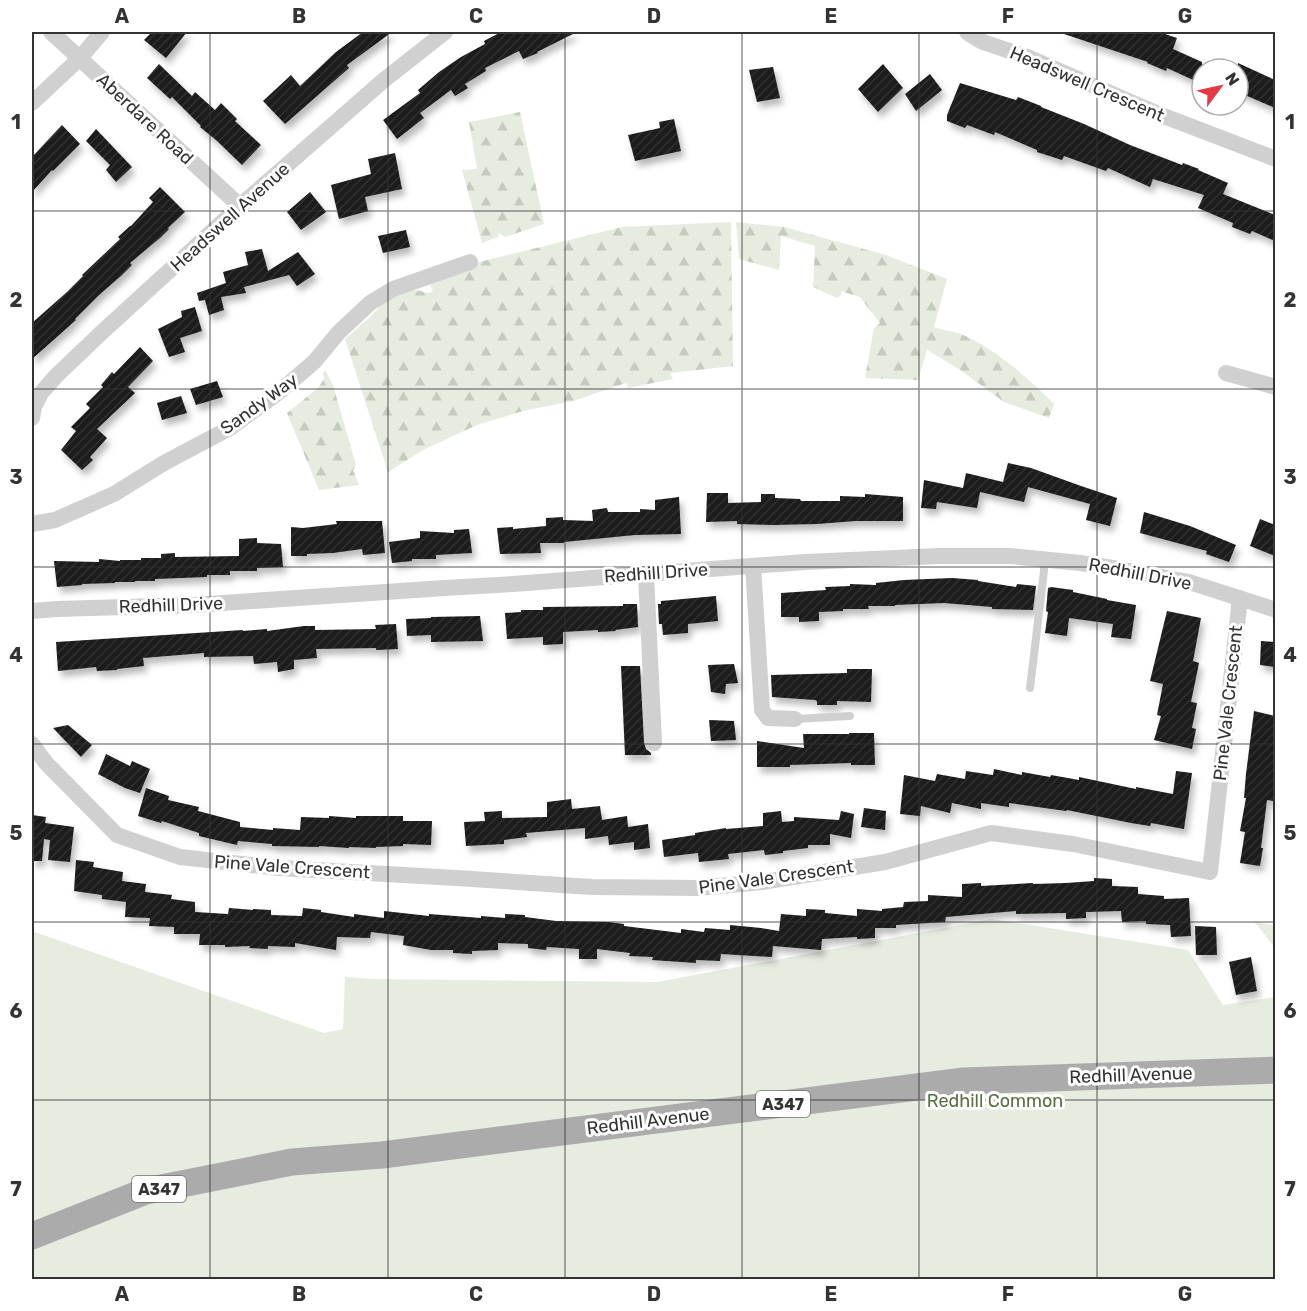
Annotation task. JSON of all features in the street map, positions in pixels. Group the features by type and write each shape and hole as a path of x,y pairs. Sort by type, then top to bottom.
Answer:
{"main road":[{"name":"Redhill Avenue","path":"32,1236 146,1191 292,1162 382,1155 964,1081 1275,1070"}],"street":[{"name":"Aberdare Road","path":"51,32 240,206"},
{"path":"32,103 80,58 102,32"},
{"name":"Headswell Avenue","path":"32,418 34,407 41,393 56,376 240,206 384,80 446,32"},
{"name":"Headswell Crescent","path":"967,32 983,42 1275,159"},
{"name":"Sandy Way","path":"32,524 54,520 114,494 164,463 230,428 279,393 314,363 339,332 370,303 393,289 470,262"},
{"path":"1226,373 1275,387"},
{"name":"Redhill Drive","path":"32,611 193,605 805,562 940,556 1010,556 1119,569 1190,582 1275,610"},
{"path":"753,566 762,710 768,718 795,719"},
{"path":"646,574 654,743"},
{"name":"Pine Vale Crescent","path":"32,744 46,763 117,835 180,857 279,868 592,887 698,888 762,882 885,862 991,833 1074,844 1210,872 1240,598"}],"lane":[{"path":"1030,688 1044,559"},
{"path":"795,719 850,716"}],"green space":[{"path":"520,112 544,224 505,237 499,233 498,237 482,243 462,170 477,169 469,122"},
{"path":"731,222 733,366 670,373 673,379 628,388 626,383 573,401 523,411 477,425 423,450 388,472 345,339 382,304 395,295 415,290 429,293 433,291 426,275 622,227"},
{"path":"736,222 784,227 886,255 947,279 934,327 974,340 1010,364 1054,404 1049,418 1004,402 959,369 927,350 918,380 865,378 874,328 880,323 860,297 841,291 841,295 837,298 813,287 815,246 781,236 779,270 739,259"},
{"path":"325,370 333,385 356,465 353,470 359,485 319,490 287,413 318,388 324,379"},
{"name":"Redhill Common","path":"992,919 1188,950 1223,1005 1275,997 1275,1279 32,1280 32,931 324,1033 343,1029 345,977 658,982"},
{"path":"1254,921 1275,926 1275,948"}],"building":[{"path":"152,32 187,32 166,58 144,40"},
{"path":"363,32 392,32 347,65 349,68 285,124 263,101 291,75 300,86 336,52"},
{"path":"501,32 577,32 523,59 519,51 485,68 486,71 465,84 468,88 455,96 451,90 420,113 424,118 397,139 383,120 420,93 418,90 439,72"},
{"path":"1064,32 1159,32 1177,38 1173,49 1191,57 1190,79 1167,68 1166,71 1148,62 1064,34"},
{"path":"159,64 192,96 195,92 215,110 221,103 237,119 235,121 261,145 242,165 200,127 172,97 170,99 147,78"},
{"path":"883,64 903,88 878,112 858,89"},
{"path":"773,67 780,98 757,102 749,70"},
{"path":"1250,69 1275,80 1275,108 1250,97"},
{"path":"930,74 942,90 916,111 905,94"},
{"path":"960,83 1016,100 1018,97 1130,145 1182,165 1183,163 1199,169 1228,183 1223,194 1275,215 1275,241 1252,231 1250,234 1232,227 1233,223 1198,208 1204,195 1153,179 1150,187 1108,168 1106,171 1064,156 1062,160 1037,152 1037,150 995,132 994,135 967,125 965,128 947,121 947,115"},
{"path":"674,119 681,151 635,161 628,135 660,128 659,122"},
{"path":"62,125 80,144 32,192 32,157"},
{"path":"96,129 132,167 116,182 106,170 110,165 86,141"},
{"path":"395,153 402,189 365,197 368,211 339,219 331,185 371,174 368,159"},
{"path":"160,187 185,212 160,238 130,263 132,265 76,320 32,359 32,323 120,239 118,237 153,202 149,198"},
{"path":"310,192 326,212 301,230 287,212"},
{"path":"406,230 410,247 383,253 378,236"},
{"path":"262,249 268,271 298,252 315,274 297,286 289,275 244,287 246,293 221,297 224,310 209,315 205,300 199,301 197,293 226,283 223,272 248,265 245,252"},
{"path":"195,307 202,331 180,338 185,352 169,357 158,329 182,317 181,311"},
{"path":"140,347 153,361 128,387 135,393 97,429 107,438 90,457 93,460 82,470 61,450 76,431 71,427 90,408 86,404 103,387 101,385 112,372 114,374"},
{"path":"217,381 223,397 196,405 190,389"},
{"path":"181,396 187,413 162,420 157,403"},
{"path":"1008,463 1031,468 1117,498 1110,526 1086,520 1090,504 1028,487 1024,502 980,492 977,508 937,502 936,509 921,508 924,480 963,488 966,473 1003,482"},
{"path":"707,493 728,493 728,503 761,502 761,494 775,494 775,498 800,499 801,501 840,501 840,496 865,497 865,494 903,497 903,521 773,525 737,524 737,521 706,522"},
{"path":"679,497 681,534 635,535 564,543 540,543 541,553 500,554 497,528 546,526 546,518 563,517 563,520 593,521 592,510 607,508 608,512 640,512 640,509 655,510 655,500"},
{"path":"1144,512 1190,526 1236,545 1229,562 1206,554 1207,551 1140,533"},
{"path":"1260,519 1275,525 1275,556 1250,546"},
{"path":"336,521 382,521 385,553 363,555 362,549 291,556 291,527 337,524"},
{"path":"469,529 472,553 436,555 436,559 412,559 412,561 392,563 389,542 420,538 420,531 454,533 454,530"},
{"path":"257,538 257,543 281,544 283,567 257,568 257,571 230,571 230,575 57,587 54,561 141,560 141,558 161,558 161,554 175,553 175,557 239,556 239,539"},
{"path":"952,578 1016,587 1017,584 1036,586 1033,610 992,609 992,607 944,603 868,606 869,609 819,612 819,621 799,622 799,617 781,617 781,593 826,590 825,587 850,586 850,584 876,585 876,583 904,580"},
{"path":"1048,588 1136,605 1131,639 1111,637 1113,624 1069,618 1067,636 1045,633"},
{"path":"716,596 718,621 688,624 688,633 663,635 662,624 659,624 658,604 661,604 661,601"},
{"path":"623,604 637,604 638,627 616,631 563,632 563,644 543,645 543,637 507,639 505,613 543,610 543,607 623,606"},
{"path":"1167,611 1201,618 1193,661 1199,663 1191,702 1197,703 1192,728 1196,729 1192,749 1154,740 1161,716 1157,715 1163,684 1150,681"},
{"path":"480,616 483,641 431,642 431,635 407,636 406,619"},
{"path":"396,624 398,649 316,649 317,658 294,660 294,669 278,672 277,662 254,664 253,656 204,657 204,653 143,658 144,666 117,670 97,671 96,667 58,671 56,642 243,630 267,629 267,631 304,626 315,626 315,630 376,629 375,625"},
{"path":"1261,641 1275,642 1275,667 1260,665"},
{"path":"734,664 738,683 726,684 725,694 711,692 708,665"},
{"path":"621,666 640,666 644,743 651,755 625,755"},
{"path":"847,669 872,669 871,702 837,701 837,705 817,705 815,700 772,697 771,675 847,673"},
{"path":"1254,711 1275,716 1273,801 1267,800 1260,866 1240,863 1245,832 1240,831 1246,798 1244,798 1246,774"},
{"path":"709,720 734,721 736,740 711,741"},
{"path":"68,725 92,745 81,757 53,728"},
{"path":"874,733 875,765 851,765 851,763 757,767 757,741 804,748 803,734"},
{"path":"106,754 130,766 132,761 150,769 140,793 98,774"},
{"path":"994,769 1022,775 1022,772 1079,780 1079,777 1173,794 1176,771 1192,773 1184,829 1151,823 1150,826 1067,810 1009,803 1009,807 981,803 981,809 952,803 950,813 921,806 920,816 900,814 904,775 935,781 937,774 965,779 966,771 993,775"},
{"path":"146,788 169,796 168,800 199,807 198,811 240,822 240,827 300,830 301,817 329,818 329,816 356,818 356,816 403,816 403,821 432,821 431,845 403,844 403,846 376,848 349,848 272,846 272,844 238,841 237,845 199,836 199,833 138,816"},
{"path":"571,799 572,809 600,806 602,820 627,816 628,827 648,824 650,848 634,850 634,842 609,845 608,836 585,839 585,828 526,833 527,837 504,840 504,844 466,846 464,822 485,821 484,812 502,811 502,818 547,817 547,802"},
{"path":"864,808 886,811 885,830 861,827"},
{"path":"781,811 782,822 794,821 794,817 839,820 841,811 854,814 851,838 830,834 830,845 808,845 808,848 765,855 764,850 728,854 729,859 699,862 698,853 664,857 662,840 726,828 763,826 763,813"},
{"path":"32,815 46,817 45,823 74,827 70,862 48,860 50,840 44,839 42,861 32,861"},
{"path":"76,860 94,862 93,867 123,872 122,881 146,884 145,892 172,895 171,899 195,902 195,912 228,914 229,908 271,910 271,915 302,916 303,908 354,917 354,914 384,918 384,911 481,918 481,916 505,918 505,914 556,921 609,922 681,933 681,929 704,932 705,928 730,930 730,925 779,931 781,914 806,916 806,909 857,916 857,909 882,911 882,909 903,907 904,902 928,901 928,895 962,897 962,884 981,883 981,886 1066,883 1094,881 1094,878 1112,879 1112,886 1138,887 1138,894 1164,896 1164,899 1189,898 1191,936 1171,937 1170,925 1146,924 1146,921 1122,922 1121,911 1086,912 1086,918 1066,919 1066,913 1016,914 1016,911 946,917 945,922 896,925 896,928 875,928 875,938 822,939 821,950 773,946 772,957 721,954 720,961 696,960 696,963 652,960 653,957 629,956 630,953 597,949 597,959 579,959 579,949 547,947 546,950 528,948 528,944 498,943 498,950 472,951 472,954 453,953 453,950 431,950 403,945 404,936 371,932 370,938 337,937 336,950 295,943 295,947 268,946 268,949 249,948 250,946 225,947 225,945 199,945 200,934 174,934 174,927 149,926 150,918 125,917 126,902 102,899 102,895 74,891"},
{"path":"1195,926 1216,927 1217,955 1196,955"},
{"path":"1251,957 1257,991 1236,995 1229,962"}]}
